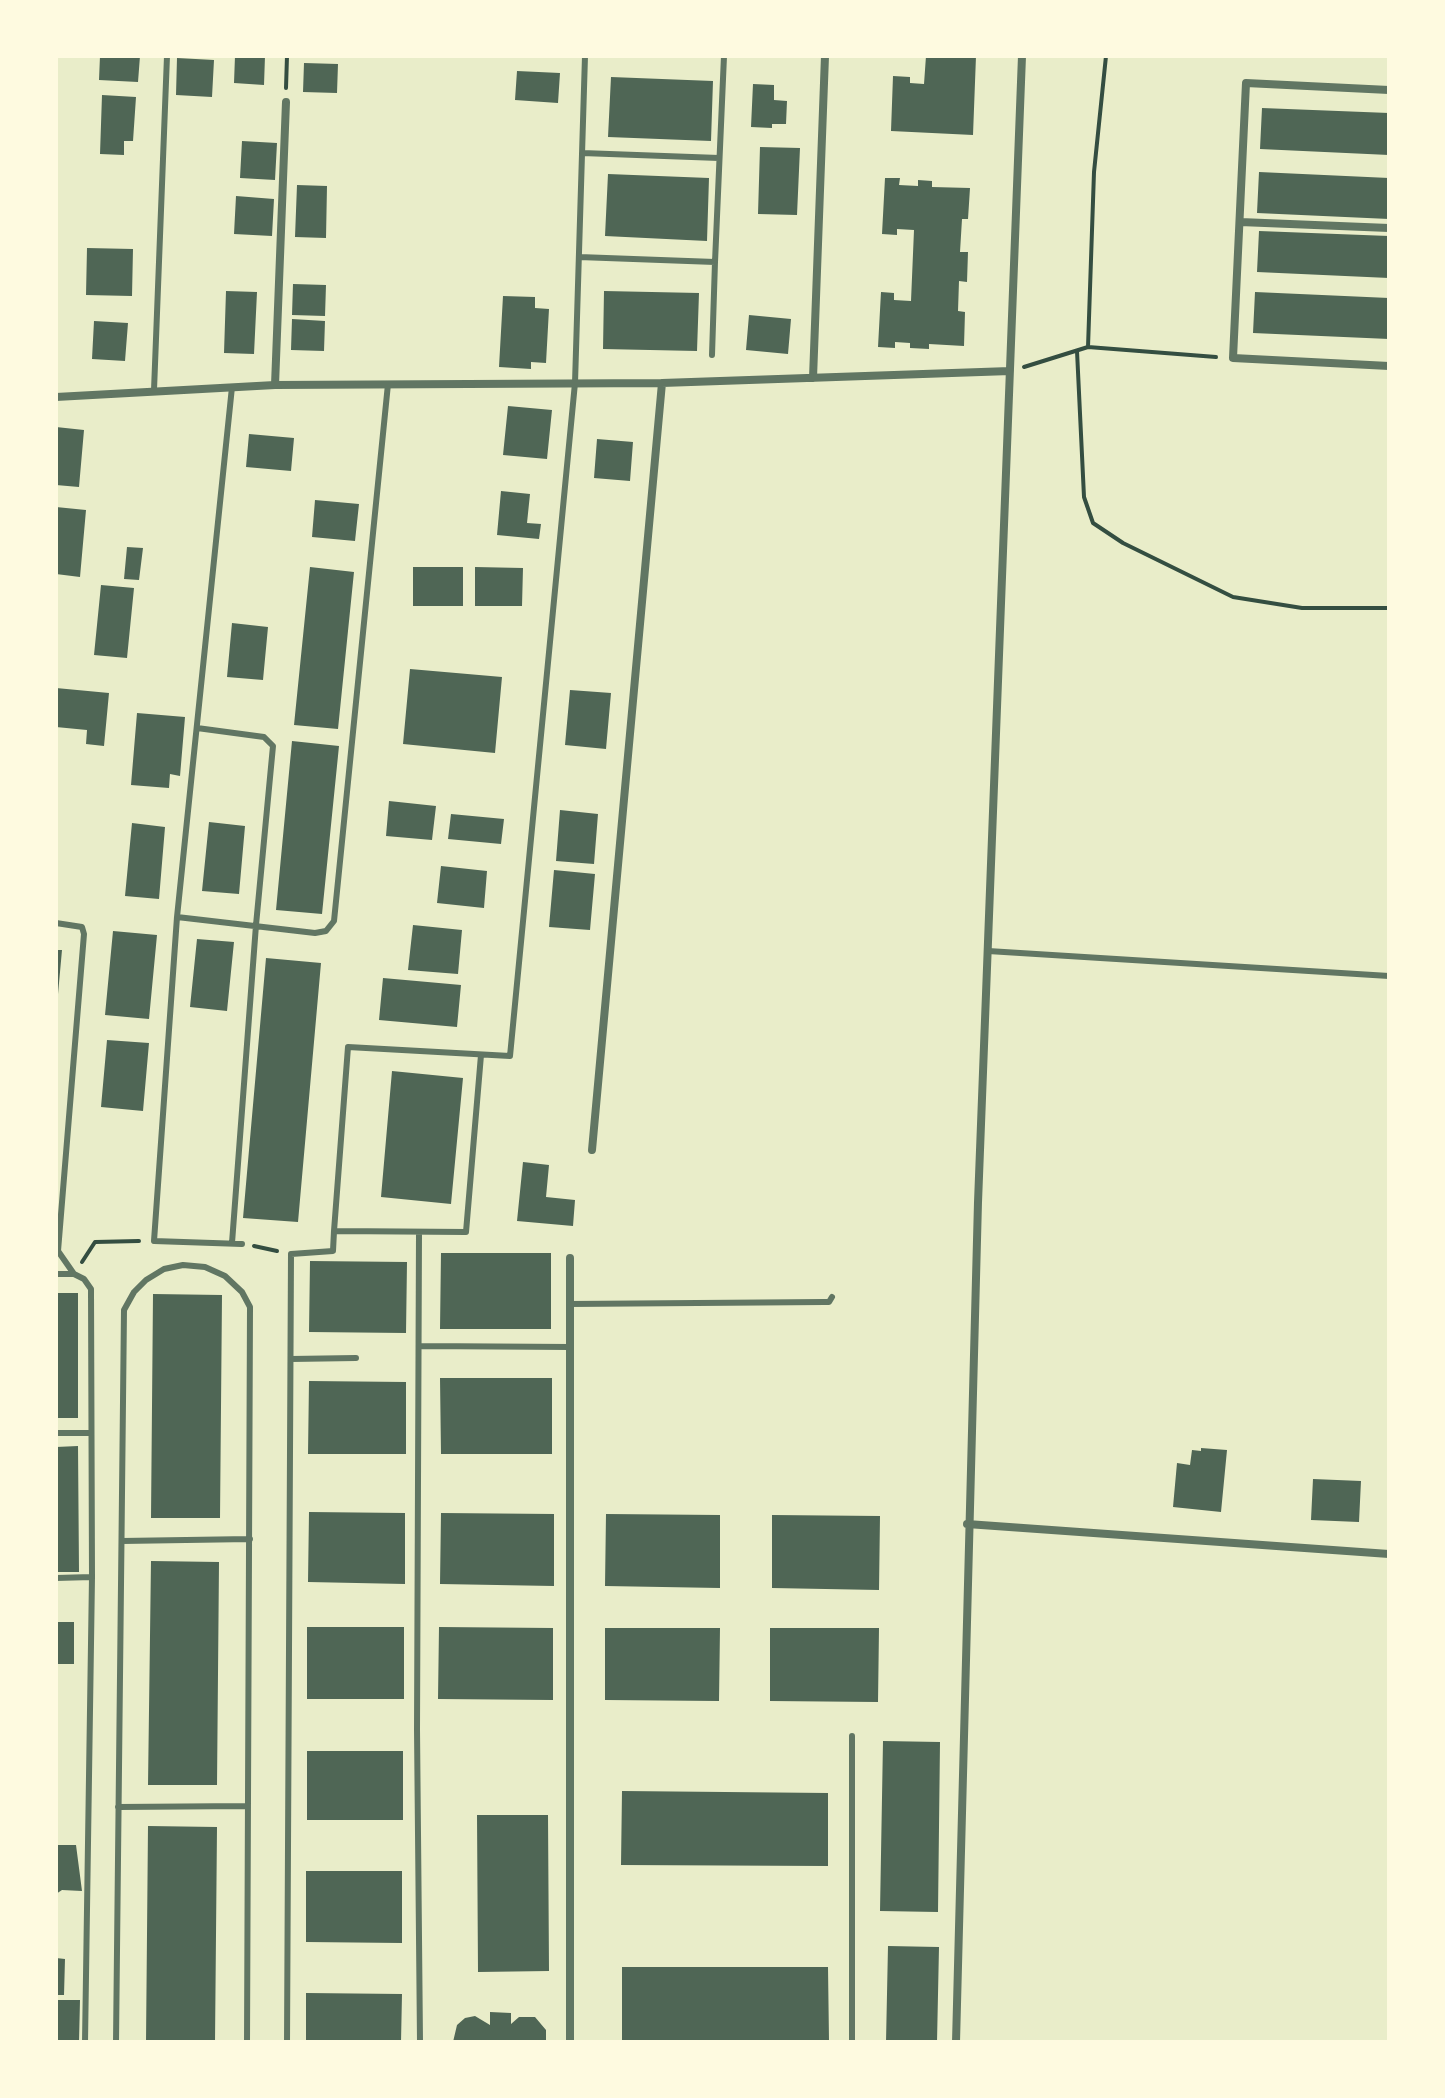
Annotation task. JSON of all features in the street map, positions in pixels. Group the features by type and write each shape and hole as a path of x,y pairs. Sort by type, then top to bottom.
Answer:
{"street":[{"path":"813,378 825,56"},
{"path":"956,2042 967,1524 1022,56"},
{"path":"1389,90 1246,83 1233,358 1389,366"},
{"path":"275,385 286,102"},
{"path":"1240,222 1389,228"},
{"path":"56,397 275,385 662,383 1010,371"},
{"path":"592,1150 662,383"},
{"path":"570,1258 570,2042"},
{"path":"967,1524 1389,1554"}],"lane":[{"path":"154,390 167,56"},
{"path":"287,2042 291,1254 333,1251 348,1047 510,1056 575,383 585,56"},
{"path":"712,355 724,56"},
{"path":"582,153 719,158"},
{"path":"579,257 715,262"},
{"path":"177,917 315,933 326,931 334,921 388,384"},
{"path":"232,387 177,917 154,1241 242,1244"},
{"path":"197,728 264,737 273,746 232,1243"},
{"path":"56,923 82,927 84,934 57,1251 74,1274"},
{"path":"988,951 1389,976"},
{"path":"334,1231 466,1232 481,1055"},
{"path":"419,1233 417,1729 420,2042"},
{"path":"116,2042 124,1310 134,1292 146,1280 164,1269 183,1265 205,1267 225,1276 242,1292 250,1307 247,2042"},
{"path":"56,1274 74,1274 84,1279 91,1289 92,1577 85,2042"},
{"path":"570,1304 829,1302 832,1297"},
{"path":"419,1346 570,1347"},
{"path":"291,1359 356,1358"},
{"path":"56,1433 91,1433"},
{"path":"122,1541 250,1539"},
{"path":"56,1578 92,1577"},
{"path":"852,1736 852,2042"},
{"path":"118,1807 248,1806"}],"path":[{"path":"286,102 287,56"},
{"path":"1088,347 1094,172 1106,56"},
{"path":"1010,371 1088,347 1233,358"},
{"path":"1077,351 1084,497 1093,523 1123,543 1233,597 1302,608 1389,608"},
{"path":"74,1274 95,1242 154,1241"},
{"path":"242,1244 291,1254"}],"building":[{"path":"100,56 140,56 138,82 99,80"},
{"path":"235,56 265,56 264,85 234,83"},
{"path":"926,56 976,56 973,135 891,131 893,76 910,77 910,83 924,84"},
{"path":"177,58 214,60 212,97 176,95"},
{"path":"304,63 338,64 337,93 303,92"},
{"path":"517,71 560,73 558,103 515,100"},
{"path":"611,77 713,81 711,141 608,137"},
{"path":"753,84 774,85 774,100 787,101 786,124 772,124 772,128 751,127"},
{"path":"102,95 136,97 133,141 124,141 124,155 100,154"},
{"path":"1262,108 1389,113 1389,155 1260,149"},
{"path":"242,141 277,143 275,180 240,178"},
{"path":"760,147 800,148 797,215 758,214"},
{"path":"1259,172 1389,178 1389,219 1257,213"},
{"path":"608,174 709,178 707,241 605,236"},
{"path":"885,178 900,178 899,185 918,186 918,180 932,181 932,187 970,188 968,219 962,219 960,252 968,252 967,282 959,281 958,311 965,312 964,346 929,344 929,349 910,348 910,343 895,342 895,348 878,347 881,292 894,293 894,300 911,301 914,230 897,229 897,235 882,234"},
{"path":"297,185 327,186 326,238 295,237"},
{"path":"236,196 274,199 272,236 234,234"},
{"path":"1259,231 1389,236 1389,278 1257,272"},
{"path":"87,248 133,249 132,296 86,295"},
{"path":"293,284 326,285 325,316 292,315"},
{"path":"226,291 257,292 254,354 224,353"},
{"path":"604,291 699,293 697,351 603,349"},
{"path":"1255,292 1389,298 1389,339 1253,333"},
{"path":"503,296 535,297 535,308 549,309 546,363 531,362 531,369 499,367"},
{"path":"749,315 791,319 788,354 746,350"},
{"path":"292,319 325,321 324,351 291,350"},
{"path":"94,321 128,323 125,361 92,359"},
{"path":"508,406 552,410 547,459 503,455"},
{"path":"56,427 84,430 79,487 56,485"},
{"path":"249,434 294,438 291,471 246,467"},
{"path":"597,439 633,442 630,481 594,478"},
{"path":"501,491 530,494 527,523 541,524 539,539 497,535"},
{"path":"315,500 359,504 355,541 312,537"},
{"path":"56,507 86,510 80,577 56,574"},
{"path":"127,547 143,548 139,580 124,579"},
{"path":"310,567 354,572 338,729 294,725"},
{"path":"413,567 463,567 463,606 413,606"},
{"path":"475,567 523,568 522,606 475,606"},
{"path":"101,585 134,588 127,658 94,655"},
{"path":"232,623 268,627 263,680 227,677"},
{"path":"410,669 502,677 495,753 403,744"},
{"path":"56,688 109,693 104,746 86,744 87,730 56,727"},
{"path":"570,690 611,693 606,749 565,745"},
{"path":"137,713 185,717 180,776 170,774 169,788 131,785"},
{"path":"292,741 339,746 322,914 276,910"},
{"path":"389,801 436,806 432,840 386,836"},
{"path":"560,810 598,814 594,864 556,861"},
{"path":"451,814 504,819 501,844 448,839"},
{"path":"209,822 245,826 239,894 202,891"},
{"path":"132,823 165,827 159,899 125,896"},
{"path":"441,866 487,871 484,908 437,903"},
{"path":"554,870 595,874 590,930 549,927"},
{"path":"413,925 462,930 458,974 408,970"},
{"path":"113,931 157,935 149,1019 105,1015"},
{"path":"197,939 234,942 227,1011 190,1007"},
{"path":"56,950 62,950 58,994 56,994"},
{"path":"266,958 321,963 298,1222 243,1218"},
{"path":"383,978 461,985 457,1027 379,1020"},
{"path":"107,1040 149,1043 143,1111 101,1107"},
{"path":"392,1071 463,1078 451,1204 381,1197"},
{"path":"523,1162 549,1165 546,1197 575,1200 573,1226 517,1221"},
{"path":"441,1253 551,1253 551,1329 440,1329"},
{"path":"310,1261 407,1262 406,1333 309,1332"},
{"path":"56,1293 78,1293 78,1418 56,1418"},
{"path":"153,1294 222,1295 220,1518 151,1518"},
{"path":"440,1378 552,1378 552,1454 441,1454"},
{"path":"309,1381 406,1382 406,1454 308,1454"},
{"path":"78,1446 79,1572 56,1572 56,1447"},
{"path":"1201,1448 1227,1450 1221,1512 1173,1507 1177,1463 1190,1465 1192,1450 1201,1451"},
{"path":"1313,1479 1361,1481 1359,1522 1311,1520"},
{"path":"309,1512 405,1513 405,1584 308,1582"},
{"path":"441,1513 554,1514 554,1586 440,1584"},
{"path":"606,1514 720,1515 720,1588 605,1586"},
{"path":"772,1515 880,1516 879,1590 772,1588"},
{"path":"151,1561 219,1562 217,1785 148,1785"},
{"path":"56,1622 74,1622 74,1664 56,1664"},
{"path":"307,1627 404,1627 404,1699 307,1699"},
{"path":"439,1627 553,1628 553,1700 438,1699"},
{"path":"605,1628 720,1628 719,1701 605,1700"},
{"path":"770,1628 879,1628 878,1702 770,1701"},
{"path":"883,1741 940,1742 938,1912 880,1911"},
{"path":"307,1751 403,1751 403,1820 307,1820"},
{"path":"622,1791 828,1793 828,1866 621,1865"},
{"path":"477,1815 548,1815 549,1971 478,1972"},
{"path":"148,1826 217,1827 215,2042 146,2042"},
{"path":"56,1845 76,1845 82,1891 62,1890 56,1894"},
{"path":"306,1871 402,1871 402,1943 306,1942"},
{"path":"888,1946 939,1947 937,2042 886,2042"},
{"path":"56,1958 65,1959 64,1995 56,1995"},
{"path":"622,1967 828,1967 829,2041 622,2042"},
{"path":"306,1993 402,1994 401,2042 306,2042"},
{"path":"56,2000 80,2000 79,2042 56,2042"},
{"path":"490,2012 511,2013 511,2024 519,2017 535,2017 546,2030 546,2042 453,2042 457,2025 465,2018 475,2016 490,2025"}]}
